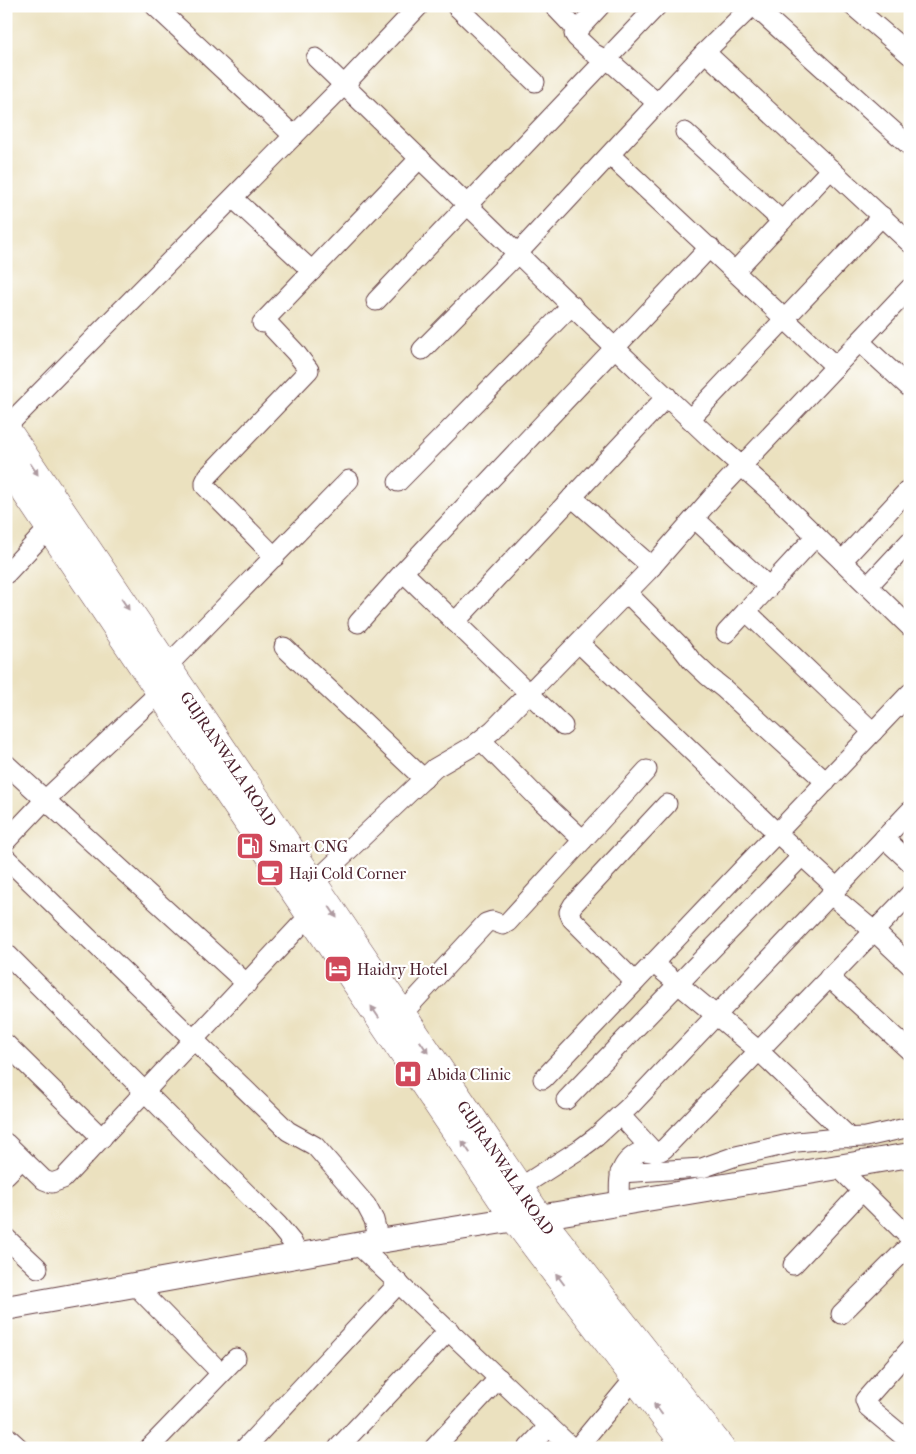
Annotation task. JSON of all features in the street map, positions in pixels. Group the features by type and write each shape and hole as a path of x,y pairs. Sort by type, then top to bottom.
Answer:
{"highway":[{"name":"GUJRANWALA ROAD","path":"6,428 310,915 527,1218 635,1378 688,1448"},
{"name":"GUJRANWALA ROAD","path":"6,463 50,527 314,883 520,1188 527,1218 721,1448"}],"main road":[{"path":"6,1308 368,1243 620,1204 910,1155"}],"street":[{"path":"155,6 294,136"},
{"path":"6,428 344,85 419,6"},
{"path":"456,6 535,82"},
{"path":"554,6 573,26 574,34 597,56 613,64 657,104"},
{"path":"574,34 600,6"},
{"path":"376,301 657,6"},
{"path":"422,350 518,253 705,52 753,6 910,146"},
{"path":"853,6 906,44"},
{"path":"705,52 910,243"},
{"path":"316,58 690,419 742,466 910,627"},
{"path":"685,132 782,221"},
{"path":"610,155 836,367"},
{"path":"275,557 205,486 208,476 309,370 295,352 263,321 420,158"},
{"path":"735,271 830,169"},
{"path":"233,198 312,271"},
{"path":"690,419 882,216"},
{"path":"358,623 403,572 710,247"},
{"path":"314,883 434,768 481,740 529,693 652,567 742,466 910,288"},
{"path":"398,482 572,305"},
{"path":"860,342 910,388"},
{"path":"454,622 667,396"},
{"path":"6,841 164,679 348,480"},
{"path":"842,561 910,488"},
{"path":"572,497 652,567"},
{"path":"694,518 769,587"},
{"path":"6,574 50,527"},
{"path":"726,633 816,536"},
{"path":"868,586 910,541"},
{"path":"403,572 563,726"},
{"path":"627,593 708,676 724,688 826,782"},
{"path":"746,611 873,732"},
{"path":"579,643 802,856 834,891 910,965"},
{"path":"284,647 424,779"},
{"path":"543,1079 910,693"},
{"path":"481,740 536,796 584,840"},
{"path":"6,764 247,984"},
{"path":"402,1014 486,923 492,921 503,925 508,922 647,770"},
{"path":"635,982 572,919 569,912 573,905 667,804"},
{"path":"520,1188 580,1149 620,1115 910,811"},
{"path":"884,838 910,862"},
{"path":"566,1100 802,856"},
{"path":"6,858 288,1131 315,1146 366,1205 374,1220 368,1243 399,1283 572,1448"},
{"path":"620,1204 618,1183 620,1173 629,1161 642,1151 661,1152 910,894"},
{"path":"6,1143 44,1180 52,1183 57,1182 68,1174 310,915"},
{"path":"6,954 278,1225 292,1242 299,1256"},
{"path":"653,963 759,1051 853,1138"},
{"path":"829,978 910,1051"},
{"path":"6,1044 102,1138"},
{"path":"620,1115 655,1153"},
{"path":"620,1173 693,1170 736,1156 796,1142 853,1138 910,1127"},
{"path":"853,1138 849,1165 862,1191 910,1238"},
{"path":"6,1176 22,1159"},
{"path":"793,1265 862,1191"},
{"path":"6,1238 38,1268"},
{"path":"841,1314 910,1245"},
{"path":"245,1448 399,1283"},
{"path":"135,1285 220,1374"},
{"path":"338,1448 449,1330"},
{"path":"910,1349 865,1400 868,1407 910,1442"},
{"path":"149,1448 236,1358"},
{"path":"434,1448 499,1378"},
{"path":"578,1448 635,1378"},
{"path":"528,1448 549,1426"},
{"path":"6,1436 19,1448"}],"place":[{"name":"Smart CNG","path":"250,846"},
{"name":"Haji Cold Corner","path":"270,873"},
{"name":"Haidry Hotel","path":"338,969"},
{"name":"Abida Clinic","path":"408,1074"}]}
